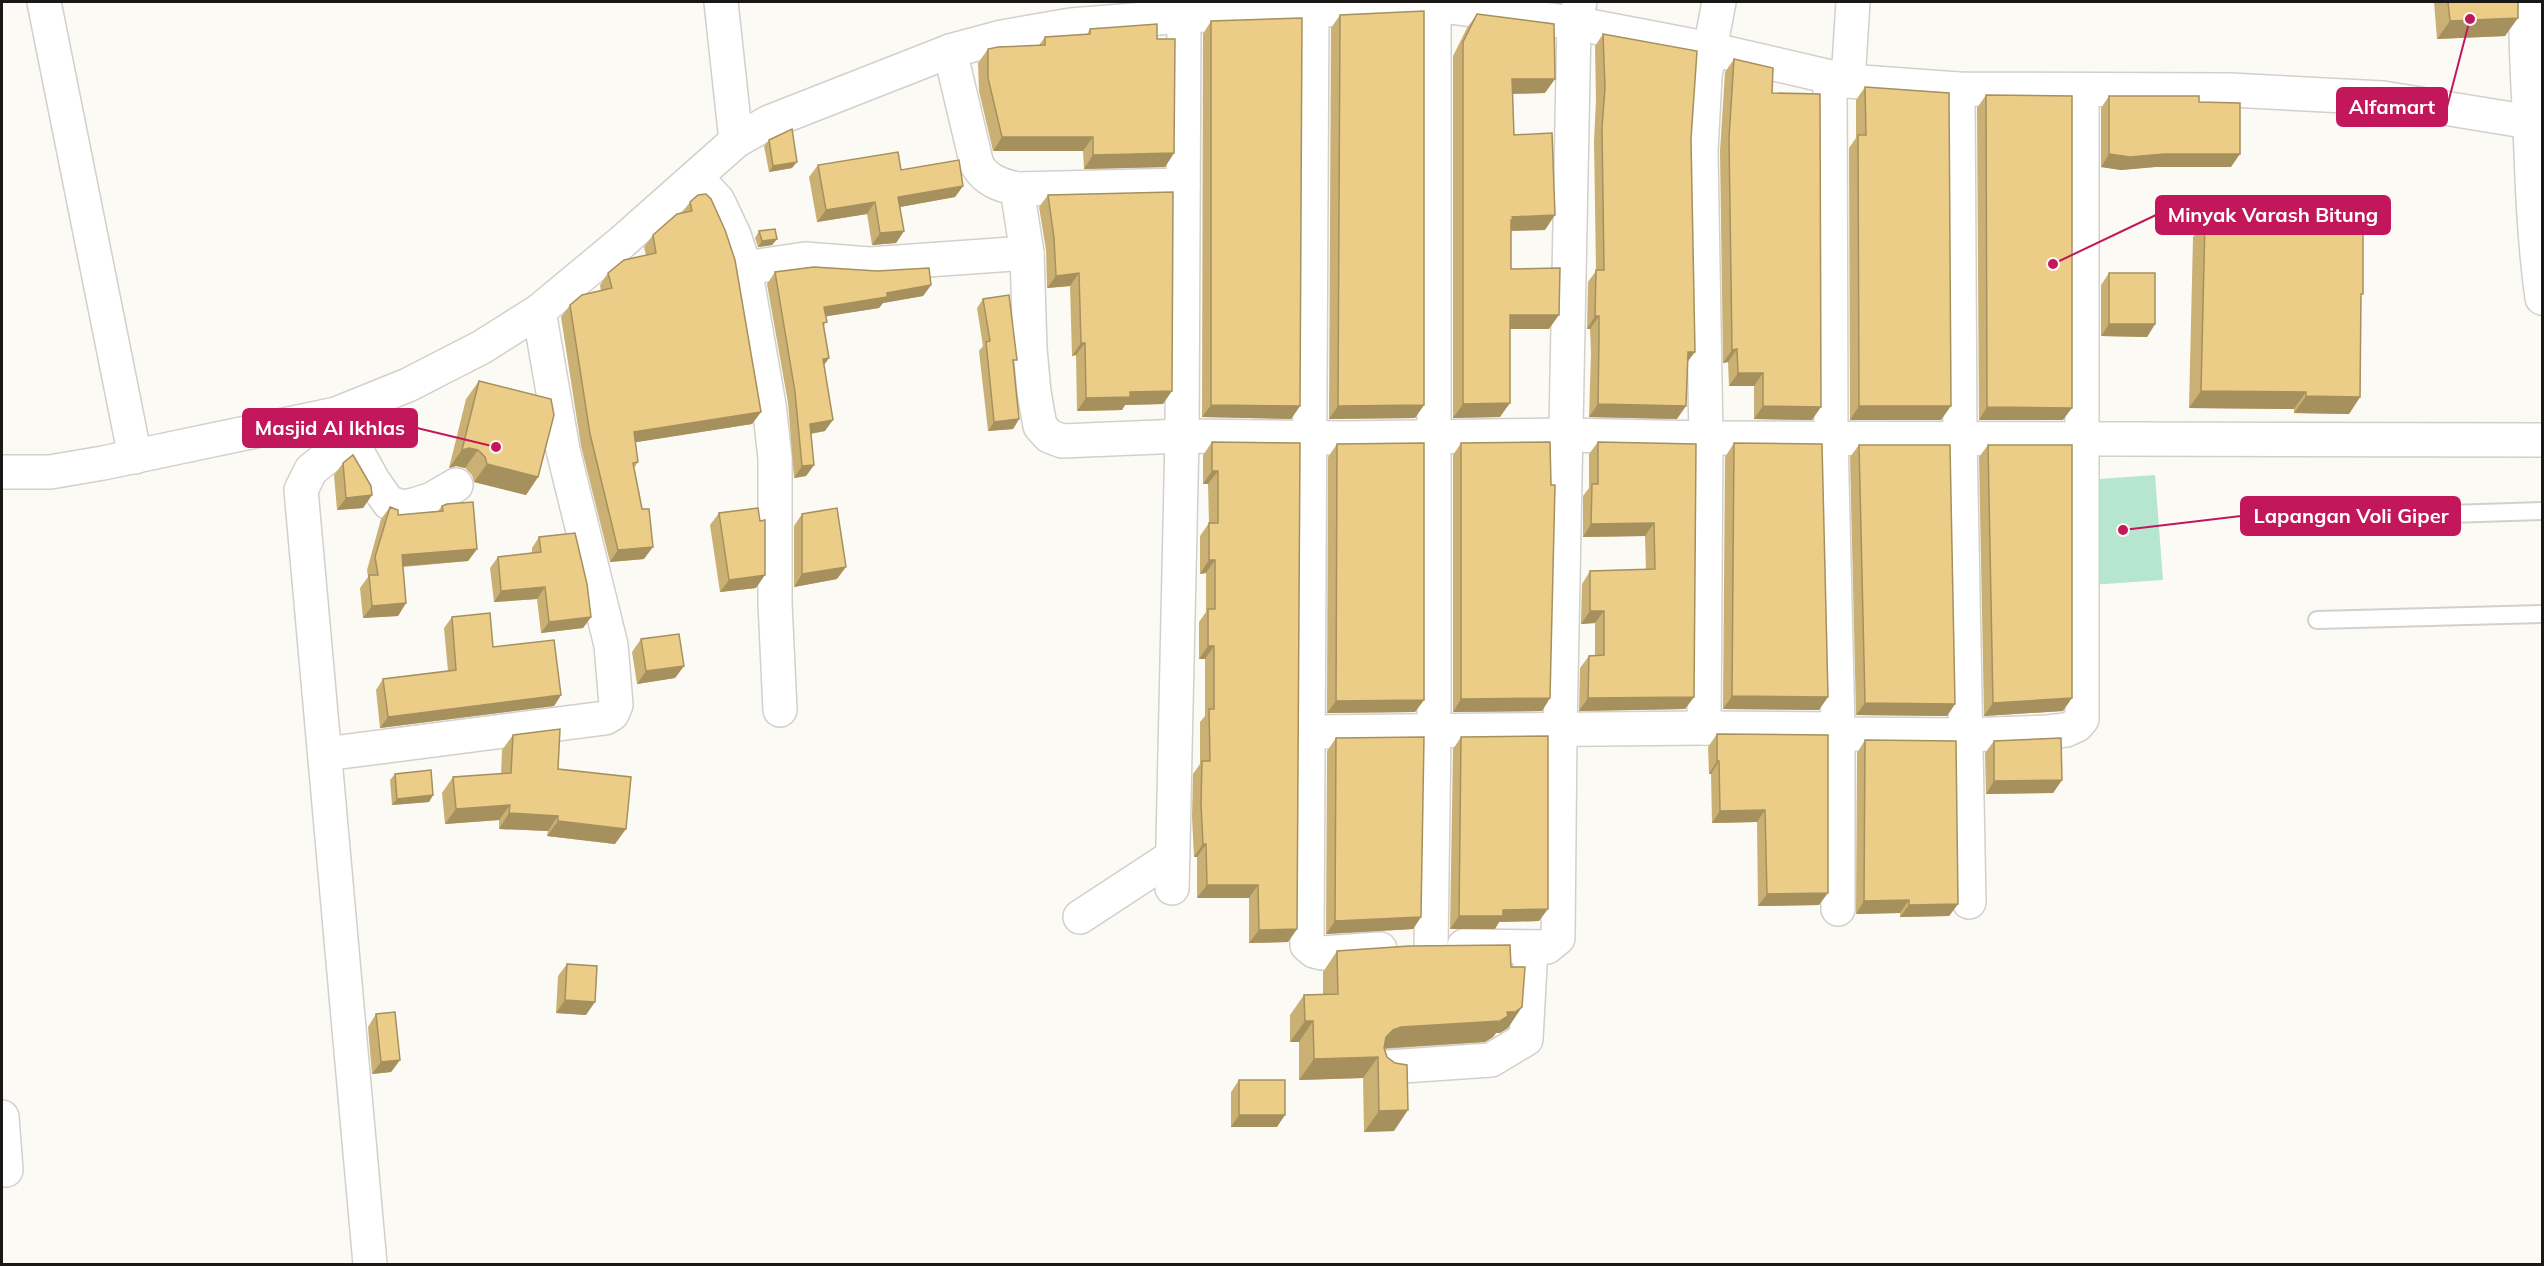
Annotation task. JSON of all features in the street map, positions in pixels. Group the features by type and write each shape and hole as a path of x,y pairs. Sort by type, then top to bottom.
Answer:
{"street":[{"path":"44,2 135,457"},
{"path":"721,2 736,141"},
{"path":"1704,728 1706,438 1701,151 1705,76 1719,2"},
{"path":"1838,909 1838,732 1831,437 1839,79 1853,2"},
{"path":"2526,2 2525,40 2536,123 2536,250 2542,297"},
{"path":"370,1264 301,490 311,470 343,426 364,405 482,347 538,311 571,286 736,141 769,122 950,51 1002,37 1071,25 1296,7 1434,3 1577,12 1710,49 1839,79 1958,89 2230,90 2383,98 2536,123"},
{"path":"1431,947 1435,436 1434,3"},
{"path":"1296,7 1311,436 1307,945 1314,951 1322,953 1431,947 1531,947 1546,946 1558,938 1566,435 1577,12"},
{"path":"1172,888 1182,436 1184,16"},
{"path":"950,51 977,165 983,175 998,184 1017,189 1183,185"},
{"path":"1958,89 1960,438 1969,902"},
{"path":"1308,732 1704,728 1965,735 2066,730 2077,725 2082,719 2082,91"},
{"path":"696,177 718,201 734,235 745,268 770,405 775,458 776,603 780,710"},
{"path":"1017,189 1027,253 1030,349 1040,426 1049,436 1062,441 1182,436 1566,435 1706,438 2542,440"},
{"path":"745,268 805,259 870,264 1027,253"},
{"path":"325,754 605,718 612,714 616,705 615,669 606,618 574,502 538,311"},
{"path":"2,472 50,472 343,426"},
{"path":"343,426 374,482 389,503 404,507 417,504 432,499 456,485"},
{"path":"1080,917 1173,856"},
{"path":"1388,1067 1491,1060 1526,1039 1531,947"},
{"path":"2,1117 6,1170 2,1170"}],"lane":[{"path":"2358,517 2542,511"},
{"path":"2317,620 2542,614"}],"green space":[{"path":"2155,475 2163,580 2090,585 2085,480"}],"building":[{"path":"2448,2 2518,2 2518,18 2450,21"},
{"path":"1424,11 1424,405 1338,406 1340,15"},
{"path":"1477,14 1554,24 1555,79 1512,79 1514,135 1552,133 1555,215 1512,217 1511,269 1560,268 1559,315 1510,315 1510,403 1463,404 1463,42"},
{"path":"1302,18 1300,406 1211,405 1211,21"},
{"path":"1157,24 1157,39 1175,39 1174,153 1093,155 1093,137 1002,137 988,78 988,49 1045,45 1045,37 1090,34 1090,29"},
{"path":"1603,34 1697,51 1691,139 1695,352 1688,352 1686,406 1598,404 1599,316 1595,316 1596,270 1604,270"},
{"path":"1734,59 1773,68 1772,93 1820,94 1821,407 1763,406 1763,373 1738,373 1737,349 1732,350 1729,138"},
{"path":"1865,87 1949,93 1951,406 1859,406 1858,135 1866,135"},
{"path":"1986,95 2072,96 2072,408 1987,407"},
{"path":"2109,96 2199,96 2199,102 2240,103 2240,154 2164,154 2130,157 2109,154"},
{"path":"792,129 797,162 773,166 769,140"},
{"path":"898,152 901,170 959,160 963,186 898,197 904,231 880,233 875,202 826,210 818,165"},
{"path":"1173,192 1172,391 1130,392 1130,397 1086,398 1085,343 1081,343 1079,273 1056,276 1048,195"},
{"path":"706,194 711,199 725,230 735,260 761,412 634,432 638,462 633,463 642,509 649,509 653,547 618,550 590,434 570,305 582,295 612,288 608,273 624,260 656,253 653,235 677,214 692,211 690,202 698,195"},
{"path":"2205,220 2363,220 2360,397 2306,396 2306,392 2201,391"},
{"path":"775,229 777,239 762,241 759,231"},
{"path":"814,267 877,271 929,268 931,285 887,293 887,297 824,307 827,322 823,323 829,358 823,359 833,420 810,424 814,465 802,466 795,392 775,272"},
{"path":"2109,273 2155,273 2155,324 2109,324"},
{"path":"1009,295 1017,360 1013,360 1019,419 994,422 986,342 990,341 983,299"},
{"path":"479,381 551,399 554,415 538,477 487,464 485,457 478,450 469,448 462,450"},
{"path":"1212,442 1300,443 1297,929 1259,930 1258,885 1207,885 1206,844 1203,844 1201,804 1202,761 1210,761 1209,709 1214,709 1214,646 1208,646 1208,609 1215,609 1215,560 1209,560 1209,523 1218,523 1218,471 1212,471"},
{"path":"1550,442 1551,485 1555,485 1550,698 1461,699 1461,443"},
{"path":"1598,442 1696,444 1694,697 1588,698 1589,656 1604,655 1604,611 1590,611 1590,571 1655,569 1654,523 1591,524 1592,484 1598,484"},
{"path":"1424,443 1424,700 1336,701 1337,444"},
{"path":"1734,443 1822,444 1828,697 1732,696"},
{"path":"1859,445 1950,445 1955,704 1865,703"},
{"path":"1988,445 2072,445 2072,698 1993,703"},
{"path":"353,455 371,486 372,495 346,498 343,463"},
{"path":"473,502 477,549 402,555 406,603 372,606 369,575 378,575 375,557 390,507 398,510 398,515 443,511 442,506 447,504"},
{"path":"758,508 760,521 765,520 765,575 729,580 719,513"},
{"path":"837,508 846,567 802,574 802,514"},
{"path":"575,533 587,584 591,617 549,622 545,587 501,591 498,557 541,552 539,537"},
{"path":"490,613 493,647 554,640 561,695 388,717 383,679 456,670 452,617"},
{"path":"679,634 684,666 646,671 641,639"},
{"path":"560,729 558,769 631,777 626,829 558,821 558,816 509,813 510,805 456,809 453,777 511,773 513,735"},
{"path":"1717,734 1828,735 1828,893 1767,894 1765,810 1720,811"},
{"path":"1548,736 1548,909 1503,910 1503,916 1459,916 1461,737"},
{"path":"1424,737 1421,917 1335,921 1336,738"},
{"path":"2061,738 2062,780 1994,781 1994,741"},
{"path":"1865,740 1956,741 1958,904 1909,905 1909,900 1864,901"},
{"path":"431,770 433,795 397,799 395,774"},
{"path":"1510,945 1511,967 1525,967 1522,1007 1515,1012 1507,1012 1508,1016 1500,1021 1401,1027 1393,1030 1386,1037 1384,1048 1387,1057 1395,1063 1407,1065 1408,1110 1379,1111 1378,1057 1314,1059 1313,1021 1305,1021 1304,995 1338,994 1337,951 1409,946"},
{"path":"567,964 597,966 595,1002 565,1000"},
{"path":"395,1012 400,1060 381,1062 376,1014"},
{"path":"1239,1080 1285,1080 1285,1115 1239,1115"}],"place":[{"name":"Alfamart","path":"2470,19"},
{"name":"Minyak Varash Bitung","path":"2053,264"},
{"name":"Masjid Al Ikhlas","path":"496,447"},
{"name":"Lapangan Voli Giper","path":"2123,530"}]}
